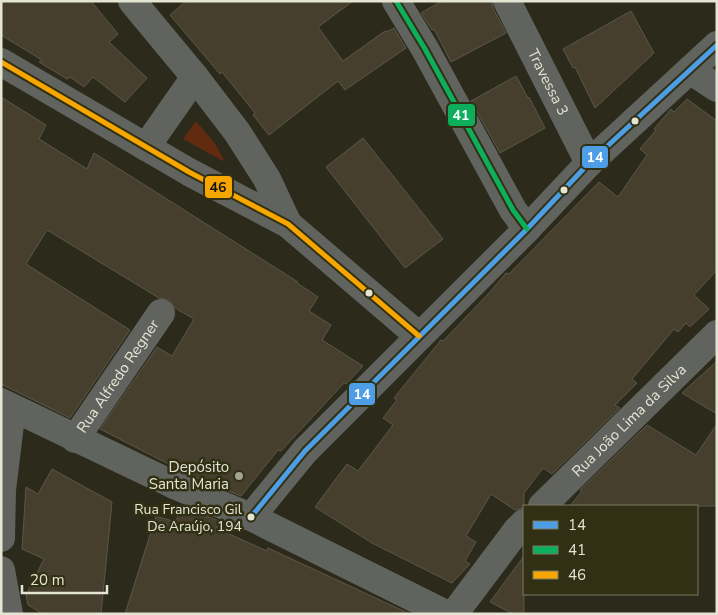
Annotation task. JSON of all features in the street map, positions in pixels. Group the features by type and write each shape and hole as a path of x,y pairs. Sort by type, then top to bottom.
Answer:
{"street":[{"path":"132,1 238,132 267,179 288,224"},
{"path":"396,1 426,49 509,203 527,229"},
{"name":"Travessa 3","path":"507,1 589,163"},
{"path":"251,517 305,451 527,229 589,163 717,45"},
{"path":"1,62 189,172 288,224 419,336"},
{"path":"690,70 717,88"},
{"path":"146,147 195,77"},
{"name":"Rua Alfredo Regner","path":"75,439 161,313"},
{"name":"Rua João Lima da Silva","path":"543,505 717,334"},
{"path":"1,538 7,405 174,486 251,517 446,614"},
{"path":"454,614 523,524"},
{"path":"1,570 9,614"}],"shaded area":[{"path":"196,121 216,145 225,162 183,139"}],"building":[{"path":"1,1 91,1 118,34 109,42 147,78 125,102 93,77 84,87 70,77 67,79 39,62 42,60 1,35"},
{"path":"186,1 353,1 318,27 343,61 385,31 394,28 406,48 345,90 338,81 269,135 253,115 255,113 222,72 220,74 170,15"},
{"path":"442,1 492,1 493,8 506,33 451,62 434,29 432,30 421,13"},
{"path":"631,11 654,53 595,108 575,67 573,68 563,49"},
{"path":"516,76 545,128 500,153 471,101"},
{"path":"1,97 46,125 39,139 87,169 94,153 298,282 318,297 309,311 331,325 322,340 363,366 346,384 344,383 281,451 278,450 241,496 190,475 100,429 157,347 172,356 194,319 175,308 169,300 159,298 47,230 26,264 130,330 70,418 1,384"},
{"path":"687,99 717,121 717,270 694,295 709,309 690,327 686,323 678,332 674,329 632,379 637,383 615,405 620,408 552,474 543,468 524,493 523,508 515,510 491,494 466,536 476,542 465,561 470,564 452,583 372,543 315,507 347,464 358,471 393,425 383,418 397,400 394,398 441,340 443,341 506,273 509,274 599,182 618,197 647,155 640,149 671,109 674,112"},
{"path":"363,138 443,239 405,268 326,167"},
{"path":"717,361 717,414 682,393"},
{"path":"717,424 717,506 571,505 582,491 580,490 647,425 696,455"},
{"path":"52,469 112,502 101,614 43,614 28,605 26,595 44,559 22,549 26,487 38,494"},
{"path":"181,505 221,522 216,528 267,551 268,548 410,614 125,614 156,516 176,522"},
{"path":"523,557 524,614 513,614 490,602"}],"transit line":[{"name":"41","path":"396,1 425,49 513,210 527,229"},
{"name":"14","path":"251,517 305,451 527,229 589,163 717,45"},
{"name":"46","path":"1,62 189,172 288,224 419,336"}],"place":[{"name":"Depósito Santa Maria","path":"239,476"},
{"name":"Rua Francisco Gil De Araújo, 194","path":"251,517"}]}
